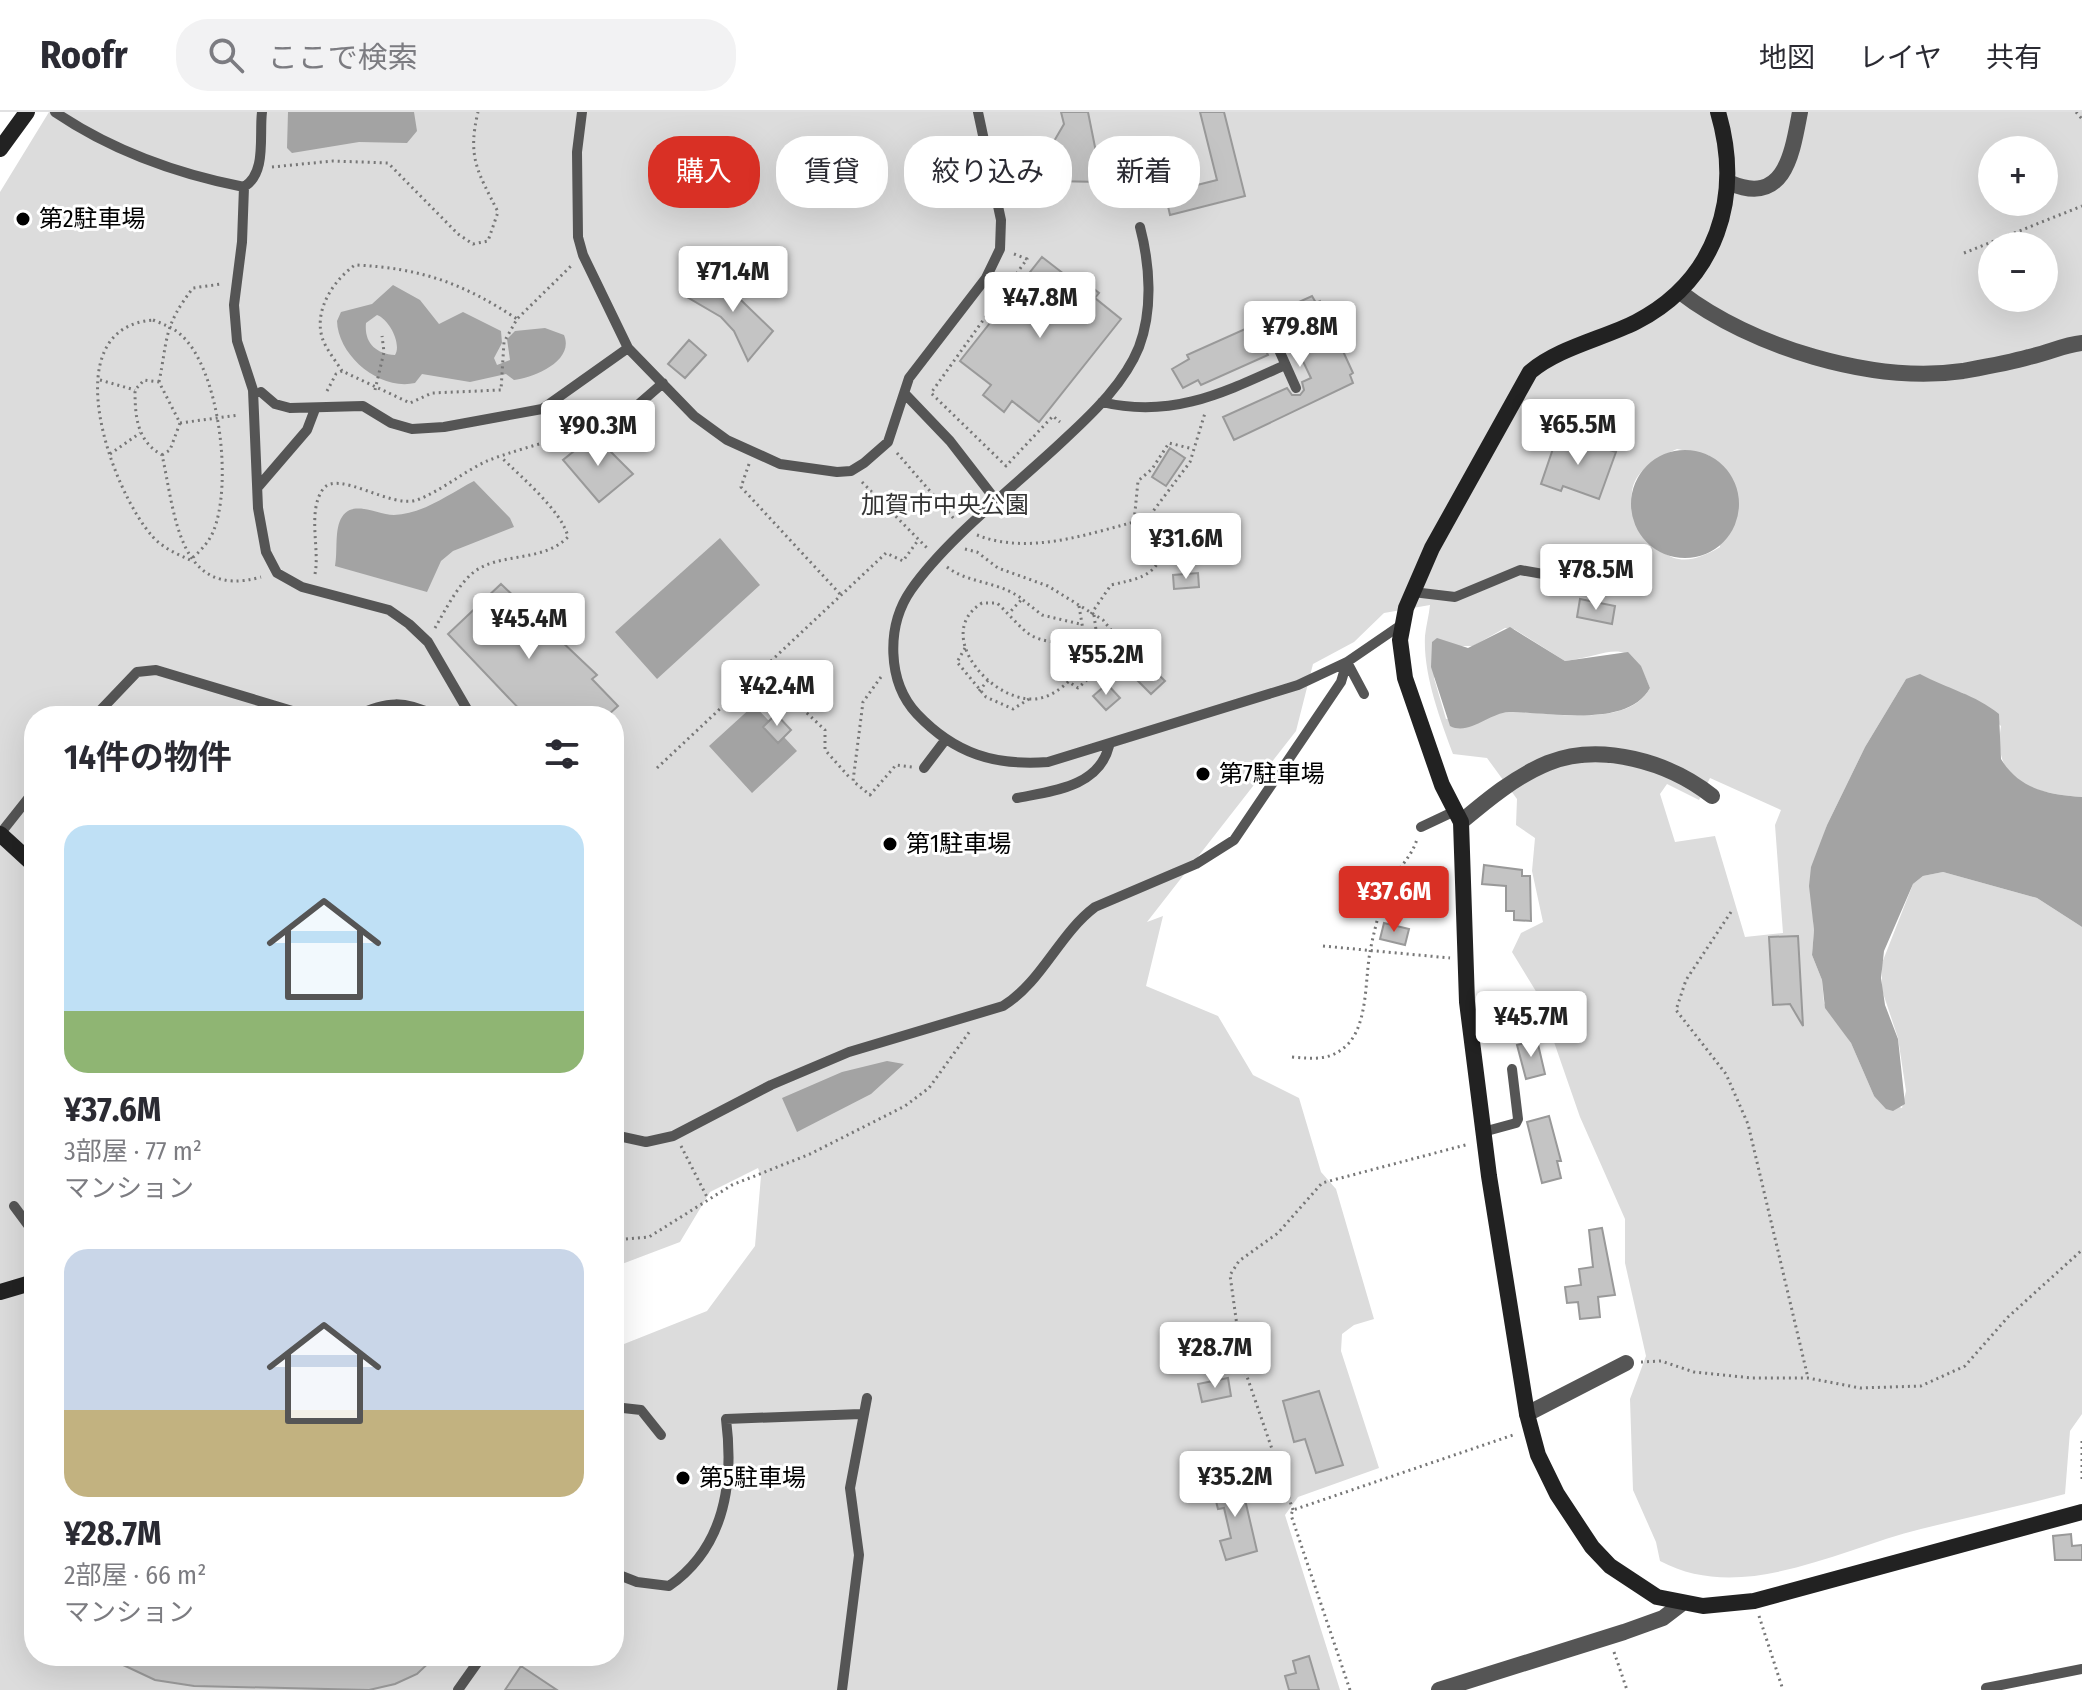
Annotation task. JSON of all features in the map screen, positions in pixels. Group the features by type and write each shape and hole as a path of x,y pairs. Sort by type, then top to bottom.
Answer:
{"street":[{"path":"0,149 27,112"},
{"path":"1718,112 1724,133 1730,183 1713,241 1701,264 1680,292 1637,321 1547,359 1530,372 1432,548 1401,625 1405,678 1442,785 1458,816 1467,1002 1484,1136 1529,1421 1538,1455 1557,1494 1592,1547 1610,1566 1644,1590 1680,1605 1754,1601 2082,1512"},
{"path":"1730,183 1758,190 1776,183 1783,170 1800,112"},
{"path":"1680,292 1734,328 1842,364 1926,374 1963,371 2082,343"},
{"path":"1458,816 1550,762 1583,757 1610,756 1663,767 1691,779 1712,796"},
{"path":"0,834 24,856"},
{"path":"0,1292 24,1285"},
{"path":"1529,1421 1626,1363"},
{"path":"1439,1690 1663,1618 1680,1605"}],"lane":[{"path":"55,112 78,127 148,159 187,174 244,187 253,182 260,167 262,112"},
{"path":"582,112 577,152 577,209 583,255 628,348 694,416 727,440 780,464 851,471 888,442 906,395 909,378 986,278 1000,249 1001,220 978,112"},
{"path":"244,187 234,305 237,341 253,390 260,530 277,573 313,590 389,610 428,642 465,706"},
{"path":"1140,227 1148,274 1146,316 1138,348 1102,402 965,531 910,591 900,614 892,660 914,710 946,739 986,760 1017,764 1048,762 1109,746 1298,685 1347,662 1401,625"},
{"path":"1275,341 1296,388"},
{"path":"261,392 275,404 317,409 363,406 391,423 412,429 444,427 542,409 628,348"},
{"path":"1102,402 1155,409 1209,399 1285,365"},
{"path":"609,430 663,383"},
{"path":"906,395 950,441 998,503"},
{"path":"258,487 307,430 317,409"},
{"path":"1413,592 1455,597 1520,570 1600,584"},
{"path":"1347,662 1364,694"},
{"path":"624,1137 646,1142 676,1135 771,1085 849,1052 983,1014 1019,996 1081,918 1095,907 1196,864 1234,840 1341,682 1347,662"},
{"path":"105,706 137,672 156,670 276,706"},
{"path":"377,706 401,701 413,706"},
{"path":"924,768 946,739"},
{"path":"1017,798 1063,789 1089,777 1105,761 1109,746"},
{"path":"0,834 24,804"},
{"path":"1421,827 1458,816"},
{"path":"1484,1136 1516,1123 1518,1119 1512,1069"},
{"path":"14,1206 24,1220"},
{"path":"842,1690 859,1555 850,1488 861,1414 867,1398"},
{"path":"624,1408 641,1410 661,1435"},
{"path":"624,1577 637,1582 669,1586 689,1572 710,1545 722,1513 729,1475 726,1419 861,1414"},
{"path":"458,1690 475,1666"},
{"path":"1986,1688 2082,1669"}],"path":[{"path":"260,167 333,161 388,163 458,234 473,244 488,241 498,212 478,172 471,144 478,112"},
{"path":"2076,112 2082,119"},
{"path":"1964,253 2082,206"},
{"path":"1000,249 1027,259 931,393 1006,466 1053,416 1072,432"},
{"path":"517,319 475,291 422,272 355,265 337,277 323,306 321,337 342,371 375,390 410,403 432,393 501,390 504,342 517,319 583,255"},
{"path":"162,455 170,450 180,423 159,382 168,326 193,288 236,282"},
{"path":"190,560 206,545 219,512 223,455 212,389 182,335 153,320 137,322 124,328 110,341 103,354 96,409 133,510 170,550 209,573 230,580 253,580 277,573"},
{"path":"375,390 384,352 382,336"},
{"path":"317,409 336,374 342,371"},
{"path":"99,380 135,390"},
{"path":"159,382 144,380 135,390 140,433 146,444 162,455 182,542 190,560"},
{"path":"1145,522 1181,477 1209,399"},
{"path":"180,423 253,413"},
{"path":"313,590 317,567 316,524 323,489 333,483 346,483 406,502 501,457 588,431 609,430"},
{"path":"110,454 140,433"},
{"path":"888,442 965,531 990,541 1059,541 1145,522"},
{"path":"1134,522 1138,481 1152,469 1169,443 1193,449"},
{"path":"752,452 741,487 840,594"},
{"path":"428,642 470,575 481,567 549,551 568,537 566,527 556,515 501,457"},
{"path":"851,471 937,559 959,576 988,581 1022,599 1042,615 1080,624"},
{"path":"1102,668 1092,614 1111,585 1144,577 1157,569 1163,553 1145,522"},
{"path":"657,768 763,672 840,594 886,553 903,561 919,539"},
{"path":"951,545 977,552 998,568 1048,586 1103,620 1124,646 1078,688 1069,682"},
{"path":"1009,613 1022,599"},
{"path":"1079,606 1082,641 1088,660 1069,682 1041,698 1019,698 972,664 963,638 975,608 982,603 997,603 1026,633 1042,640 1082,641 1098,640"},
{"path":"965,648 957,662 979,691 1013,709 1029,699"},
{"path":"853,781 863,702 892,660"},
{"path":"763,672 825,730 825,750 870,795 896,765 924,768"},
{"path":"979,691 989,679"},
{"path":"1292,1057 1324,1059 1339,1052 1352,1039 1360,1019 1370,950 1390,883 1412,854 1421,827"},
{"path":"1731,912 1686,980 1676,1010 1726,1074 1748,1124 1808,1378"},
{"path":"1323,946 1466,959"},
{"path":"624,1239 649,1237 732,1185 825,1147 905,1106 929,1088 983,1014"},
{"path":"676,1135 708,1199"},
{"path":"1350,1690 1242,1362 1230,1275 1239,1261 1278,1233 1322,1183 1332,1177 1484,1136"},
{"path":"1626,1363 1661,1361 1694,1372 1808,1378 1860,1388 1921,1386 1965,1366 2008,1317 2082,1250"},
{"path":"1293,1510 1529,1421"},
{"path":"2082,1441 2082,1479"},
{"path":"1754,1601 1783,1690"},
{"path":"1609,1637 1627,1690"}],"green space":[{"name":"加賀市中央公園","path":"49,112 2082,112 2082,797 2048,792 2020,782 2003,761 2001,726 1963,693 1906,679 1865,747 1827,825 1810,878 1814,930 1812,955 1822,980 1824,1003 1851,1043 1874,1096 1902,1108 1906,1091 1898,1038 1882,990 1882,963 1913,884 1923,876 1943,872 2037,898 2082,927 2082,1414 2070,1431 2065,1494 1921,1529 1824,1560 1757,1575 1724,1577 1691,1573 1660,1561 1656,1542 1633,1490 1630,1399 1646,1356 1625,1263 1625,1219 1580,1117 1537,993 1512,952 1521,933 1543,922 1532,871 1535,838 1516,825 1517,799 1487,758 1453,754 1433,696 1427,666 1425,636 1430,605 1384,613 1354,642 1313,664 1296,731 1147,922 1163,916 1146,986 1218,1016 1253,1075 1299,1098 1321,1172 1336,1189 1374,1319 1354,1325 1342,1334 1341,1351 1379,1468 1298,1497 1285,1515 1340,1690 0,1690 0,192","holes":["1677,449 1708,455 1723,466 1720,547 1696,558 1677,559 1659,549 1643,529 1632,502 1632,490 1642,471","1505,628 1514,629 1565,661 1607,652 1626,654 1642,671 1650,688 1639,701 1606,714 1508,712 1446,719 1434,678 1458,646 1473,646","1710,778 1781,810 1775,825 1783,933 1745,937 1715,836 1675,842 1660,794 1667,784 1699,800"]}],"shaded area":[{"path":"288,112 414,112 417,131 407,143 359,142 292,153 287,148"},
{"path":"393,285 420,300 439,324 463,312 501,331 502,343 494,358 497,365 510,360 507,339 515,331 545,328 564,335 564,353 541,372 522,379 514,380 506,374 470,382 422,374 415,383 388,382 363,368 345,347 339,334 337,321 341,312 372,304","holes":["377,315 382,317 396,339 395,355 372,346 367,336 366,323"]},
{"path":"1685,450 1706,454 1723,466 1735,483 1739,504 1735,525 1723,542 1706,554 1685,558 1664,554 1647,542 1635,525 1631,504 1635,483 1647,466 1664,454"},
{"path":"474,481 510,518 514,527 453,551 441,561 427,592 335,566 338,528 347,512 359,508 394,515 405,514 436,502"},
{"path":"720,538 760,585 657,679 615,632"},
{"path":"1510,627 1565,661 1628,652 1641,666 1650,688 1639,701 1606,714 1509,712 1464,728 1450,726 1431,667 1432,642 1437,638 1468,648"},
{"path":"1920,674 1971,697 1999,714 2001,759 2017,778 2046,792 2082,797 2082,927 2037,898 1943,872 1923,876 1913,884 1884,951 1881,978 1885,1005 1898,1039 1905,1104 1893,1111 1886,1109 1874,1096 1851,1043 1825,1008 1822,980 1812,955 1814,930 1809,886 1811,867 1827,825 1865,747 1906,679"},
{"path":"754,705 797,751 752,793 709,746"},
{"path":"887,1061 904,1064 871,1094 797,1132 782,1098 842,1072"}],"building":[{"path":"1061,112 1088,112 1093,136 1088,136 1088,182 1072,181 1072,136 1057,136 1064,124"},
{"path":"1200,112 1224,112 1245,196 1200,207 1200,184 1217,180"},
{"path":"1168,208 1198,208 1170,215"},
{"path":"1042,257 1073,281 1078,276 1099,293 1095,298 1121,319 1039,422 1012,401 1004,412 983,395 991,385 960,361"},
{"path":"713,273 773,331 748,361 734,331 721,317 687,297"},
{"path":"1312,296 1316,303 1320,301 1353,373 1350,375 1353,383 1234,440 1223,417 1287,388 1292,395 1300,395 1304,390 1302,382 1311,378 1279,311"},
{"path":"1254,325 1268,355 1201,385 1198,380 1183,388 1172,369 1189,359 1187,355"},
{"path":"689,340 706,355 685,378 668,364"},
{"path":"1558,434 1616,452 1599,499 1563,486 1561,491 1541,484"},
{"path":"594,435 633,474 599,502 563,460"},
{"path":"1170,448 1185,458 1166,486 1152,477"},
{"path":"1198,573 1199,587 1174,589 1173,575"},
{"path":"501,584 597,675 592,679 618,706 516,706 448,634"},
{"path":"1580,599 1615,606 1612,624 1577,617"},
{"path":"1148,664 1165,681 1151,694 1134,677"},
{"path":"1107,684 1120,698 1106,710 1093,696"},
{"path":"776,714 791,730 778,743 763,727"},
{"path":"1484,865 1522,870 1522,876 1530,876 1531,921 1514,920 1514,911 1506,911 1506,886 1482,884"},
{"path":"1384,923 1409,929 1405,945 1380,939"},
{"path":"1798,936 1803,1026 1790,1004 1773,1005 1769,937"},
{"path":"1537,1040 1545,1074 1526,1079 1517,1045"},
{"path":"1549,1116 1561,1161 1557,1161 1561,1178 1542,1183 1527,1122"},
{"path":"1602,1228 1615,1295 1598,1297 1600,1317 1580,1319 1578,1302 1567,1303 1565,1287 1581,1285 1579,1269 1593,1267 1589,1230"},
{"path":"1228,1378 1231,1396 1202,1402 1198,1384"},
{"path":"1319,1391 1343,1465 1316,1473 1305,1439 1294,1442 1283,1401"},
{"path":"1240,1478 1257,1551 1226,1560 1220,1541 1231,1538 1224,1508 1218,1509 1212,1485"},
{"path":"2071,1534 2072,1546 2082,1545 2082,1560 2055,1560 2053,1536"},
{"path":"1309,1656 1319,1690 1289,1690 1285,1676 1296,1673 1293,1661"},
{"path":"125,1666 425,1666 417,1674 395,1684 369,1690 194,1686 155,1680"},
{"path":"521,1666 557,1690 505,1690"}],"place":[{"name":"第2駐車場","path":"23,219"},
{"name":"第7駐車場","path":"1203,774"},
{"name":"第1駐車場","path":"890,844"},
{"name":"第5駐車場","path":"683,1478"}]}
